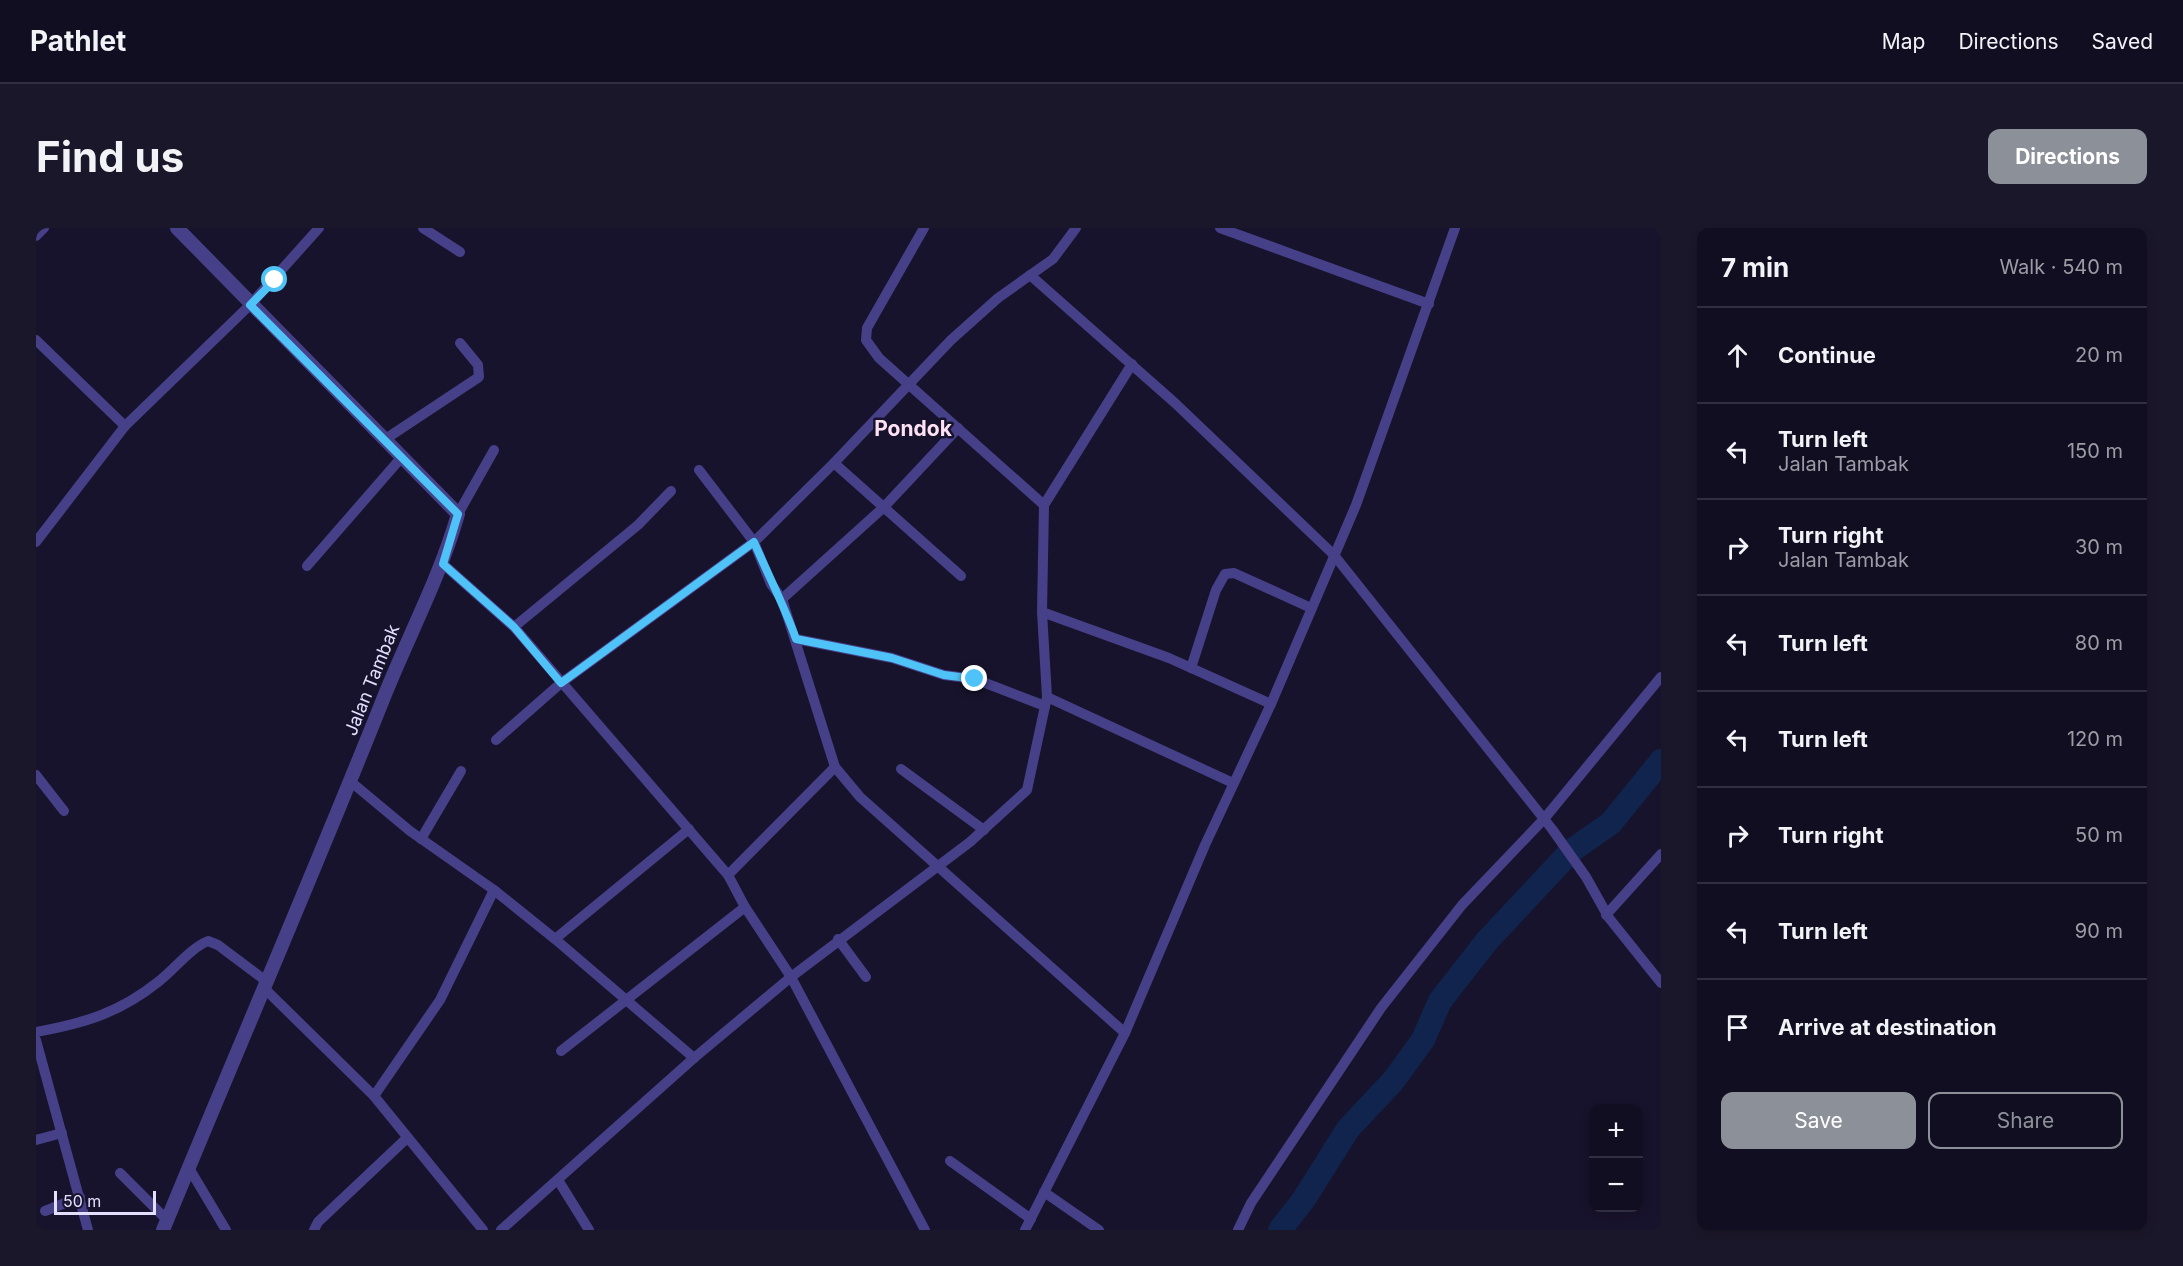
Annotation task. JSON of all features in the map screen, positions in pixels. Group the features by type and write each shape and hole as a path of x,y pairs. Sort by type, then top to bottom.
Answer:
{"street":[{"path":"36,236 44,228"},
{"path":"177,228 250,305 458,514 494,450"},
{"path":"36,542 125,426 250,305 320,228"},
{"path":"423,228 460,252"},
{"path":"924,228 865,335 871,350 1044,505"},
{"path":"496,740 561,683 754,542 834,463 907,383 974,318 1053,259 1076,228"},
{"path":"1220,228 1429,304"},
{"path":"1024,1230 1125,1034 1233,783 1271,705 1356,505 1455,228"},
{"path":"1030,275 1132,364 1334,555 1552,829 1586,877 1606,915 1629,947 1661,983"},
{"path":"36,340 125,426"},
{"path":"384,440 479,376 478,365 460,343"},
{"path":"501,1230 694,1058 838,939 938,867 984,830 1027,790 1048,700 1044,613 1044,505 1132,364"},
{"path":"782,599 884,507 958,428"},
{"path":"307,566 401,458"},
{"path":"834,463 961,576"},
{"path":"699,470 754,542 771,584 782,599 835,767 860,797 1125,1034"},
{"path":"514,627 638,525 671,491"},
{"name":"Jalan Tambak","path":"165,1225 350,781 404,645 443,564 458,514"},
{"path":"443,564 514,627 728,875 745,907 791,977 925,1230"},
{"path":"1191,668 1216,590 1225,574 1234,573 1311,608"},
{"path":"1044,613 1191,668 1271,705"},
{"path":"796,639 892,658 944,675 975,679 1063,703 1233,783"},
{"path":"1238,1230 1251,1203 1381,1008 1462,905 1544,819 1661,677"},
{"path":"728,875 835,767"},
{"path":"901,769 984,830"},
{"path":"421,839 461,771"},
{"path":"36,776 64,811"},
{"path":"350,781 421,839 494,890 555,939 694,1058"},
{"path":"555,939 689,829"},
{"path":"1606,915 1661,854"},
{"path":"374,1096 441,1000 494,890"},
{"path":"561,1051 745,907"},
{"path":"838,939 866,977"},
{"path":"36,1032 102,1017 128,1004 208,941 218,945 265,985 374,1096 483,1230"},
{"path":"36,1040 74,1199 88,1230"},
{"path":"36,1140 57,1134"},
{"path":"314,1230 318,1222 406,1138"},
{"path":"951,1161 1031,1219"},
{"path":"189,1168 225,1230"},
{"path":"120,1173 165,1225"},
{"path":"558,1180 589,1230"},
{"path":"1044,1192 1099,1230"},
{"path":"45,1211 74,1199"}],"waterway":[{"path":"1280,1230 1304,1199 1348,1129 1393,1081 1423,1040 1440,1001 1486,942 1571,851 1611,823 1661,761"}],"district":[{"name":"Pondok","path":"913,429"}],"route":[{"path":"275,280 250,305 458,514 443,564 514,627 561,683 754,542 771,584 782,599 796,639 892,658 944,675 975,679"}]}
